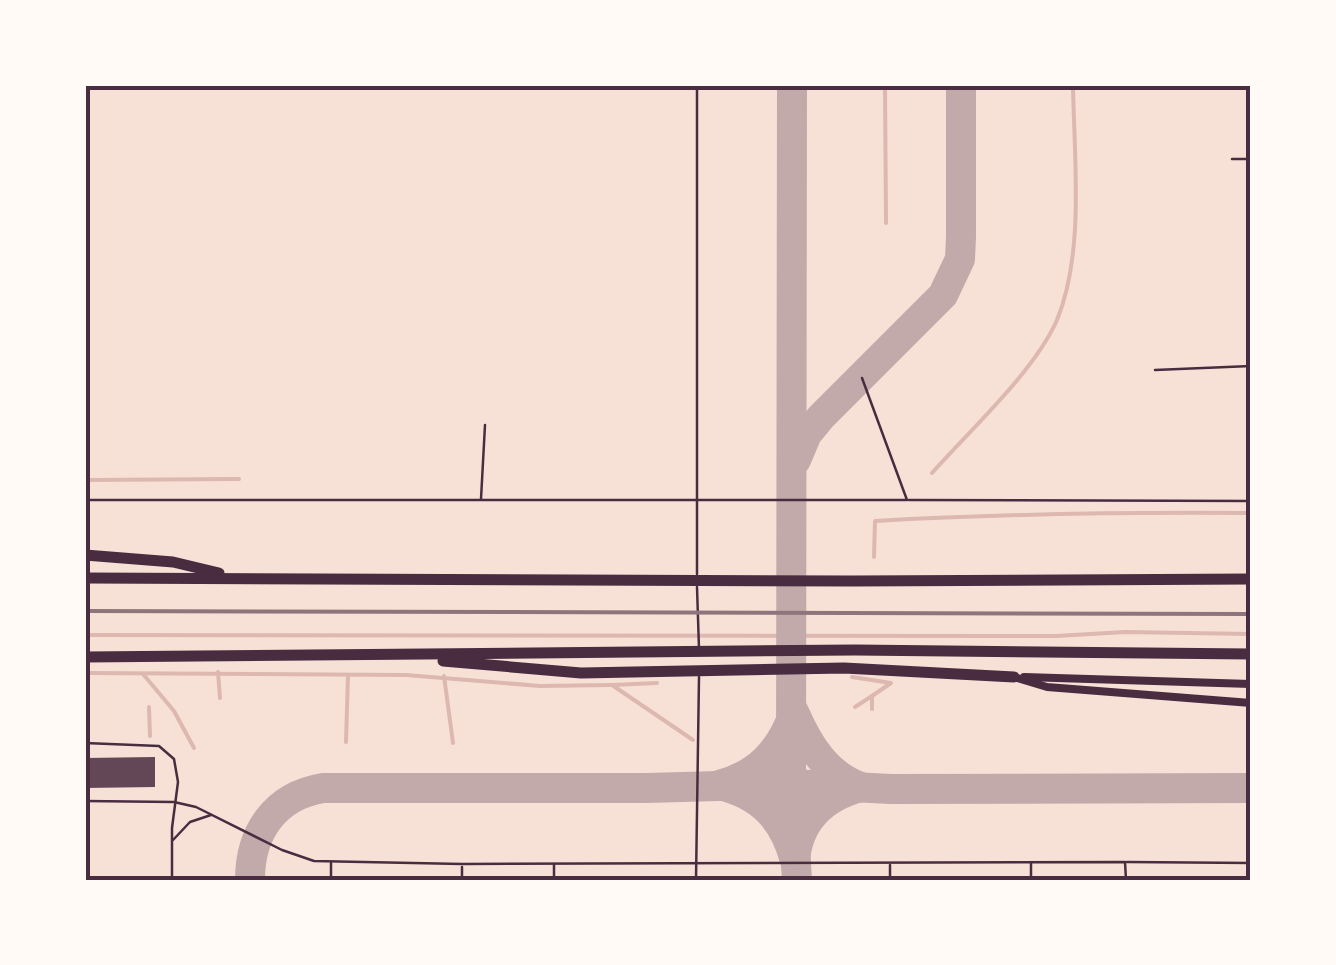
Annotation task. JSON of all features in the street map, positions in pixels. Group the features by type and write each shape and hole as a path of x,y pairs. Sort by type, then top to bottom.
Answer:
{"highway":[{"path":"85,554 172,562 242,578"},
{"path":"85,578 1251,578"},
{"path":"85,656 856,650 1251,654"},
{"path":"389,656 581,673 844,668 1014,676"}],"street":[{"path":"1014,676 1251,684"},
{"path":"1014,676 1047,687 1251,703"}],"lane":[{"path":"696,85 695,501 699,650"},
{"path":"1232,159 1251,159"},
{"path":"1155,370 1251,366"},
{"path":"862,378 907,500"},
{"path":"481,500 485,426"},
{"path":"85,500 1251,500"},
{"path":"696,880 699,668"},
{"path":"85,743 139,742 169,752 178,771 172,880"},
{"path":"85,801 174,802 218,816 282,850 314,861 331,862 1251,863"},
{"path":"172,841 190,822 207,815 218,816"},
{"path":"331,862 331,880"},
{"path":"1126,862 1126,880"},
{"path":"1030,880 1032,863"},
{"path":"462,864 462,880"},
{"path":"554,864 554,880"},
{"path":"890,864 890,880"}],"building":[{"path":"155,757 155,787 85,788 85,758"}],"waterway":[{"path":"885,85 886,223"},
{"path":"932,473 1017,380 1057,320 1066,293 1075,235 1073,85"},
{"path":"85,480 239,479"},
{"path":"874,557 875,521 1251,513"},
{"path":"85,635 1251,634"},
{"path":"218,672 220,698"},
{"path":"85,673 406,675 540,686 612,685"},
{"path":"143,674 174,711 194,748"},
{"path":"346,742 348,675"},
{"path":"444,676 453,743"},
{"path":"852,677 891,683 872,696"},
{"path":"657,683 612,685 693,740"},
{"path":"855,707 872,696 872,709"},
{"path":"149,707 150,736"}],"taxiway":[{"path":"792,85 791,784 797,880"},
{"path":"796,460 807,434 821,417 943,295 960,259 961,85"},
{"path":"794,712 805,736 828,766 861,787 835,797 815,813 801,834 795,861 784,833 769,811 747,795 719,785 745,775 766,759 794,712"},
{"path":"250,880 255,846 268,819 291,799 323,788 791,784 891,789 1251,788"}],"railway":[{"path":"85,611 1251,614"}]}
